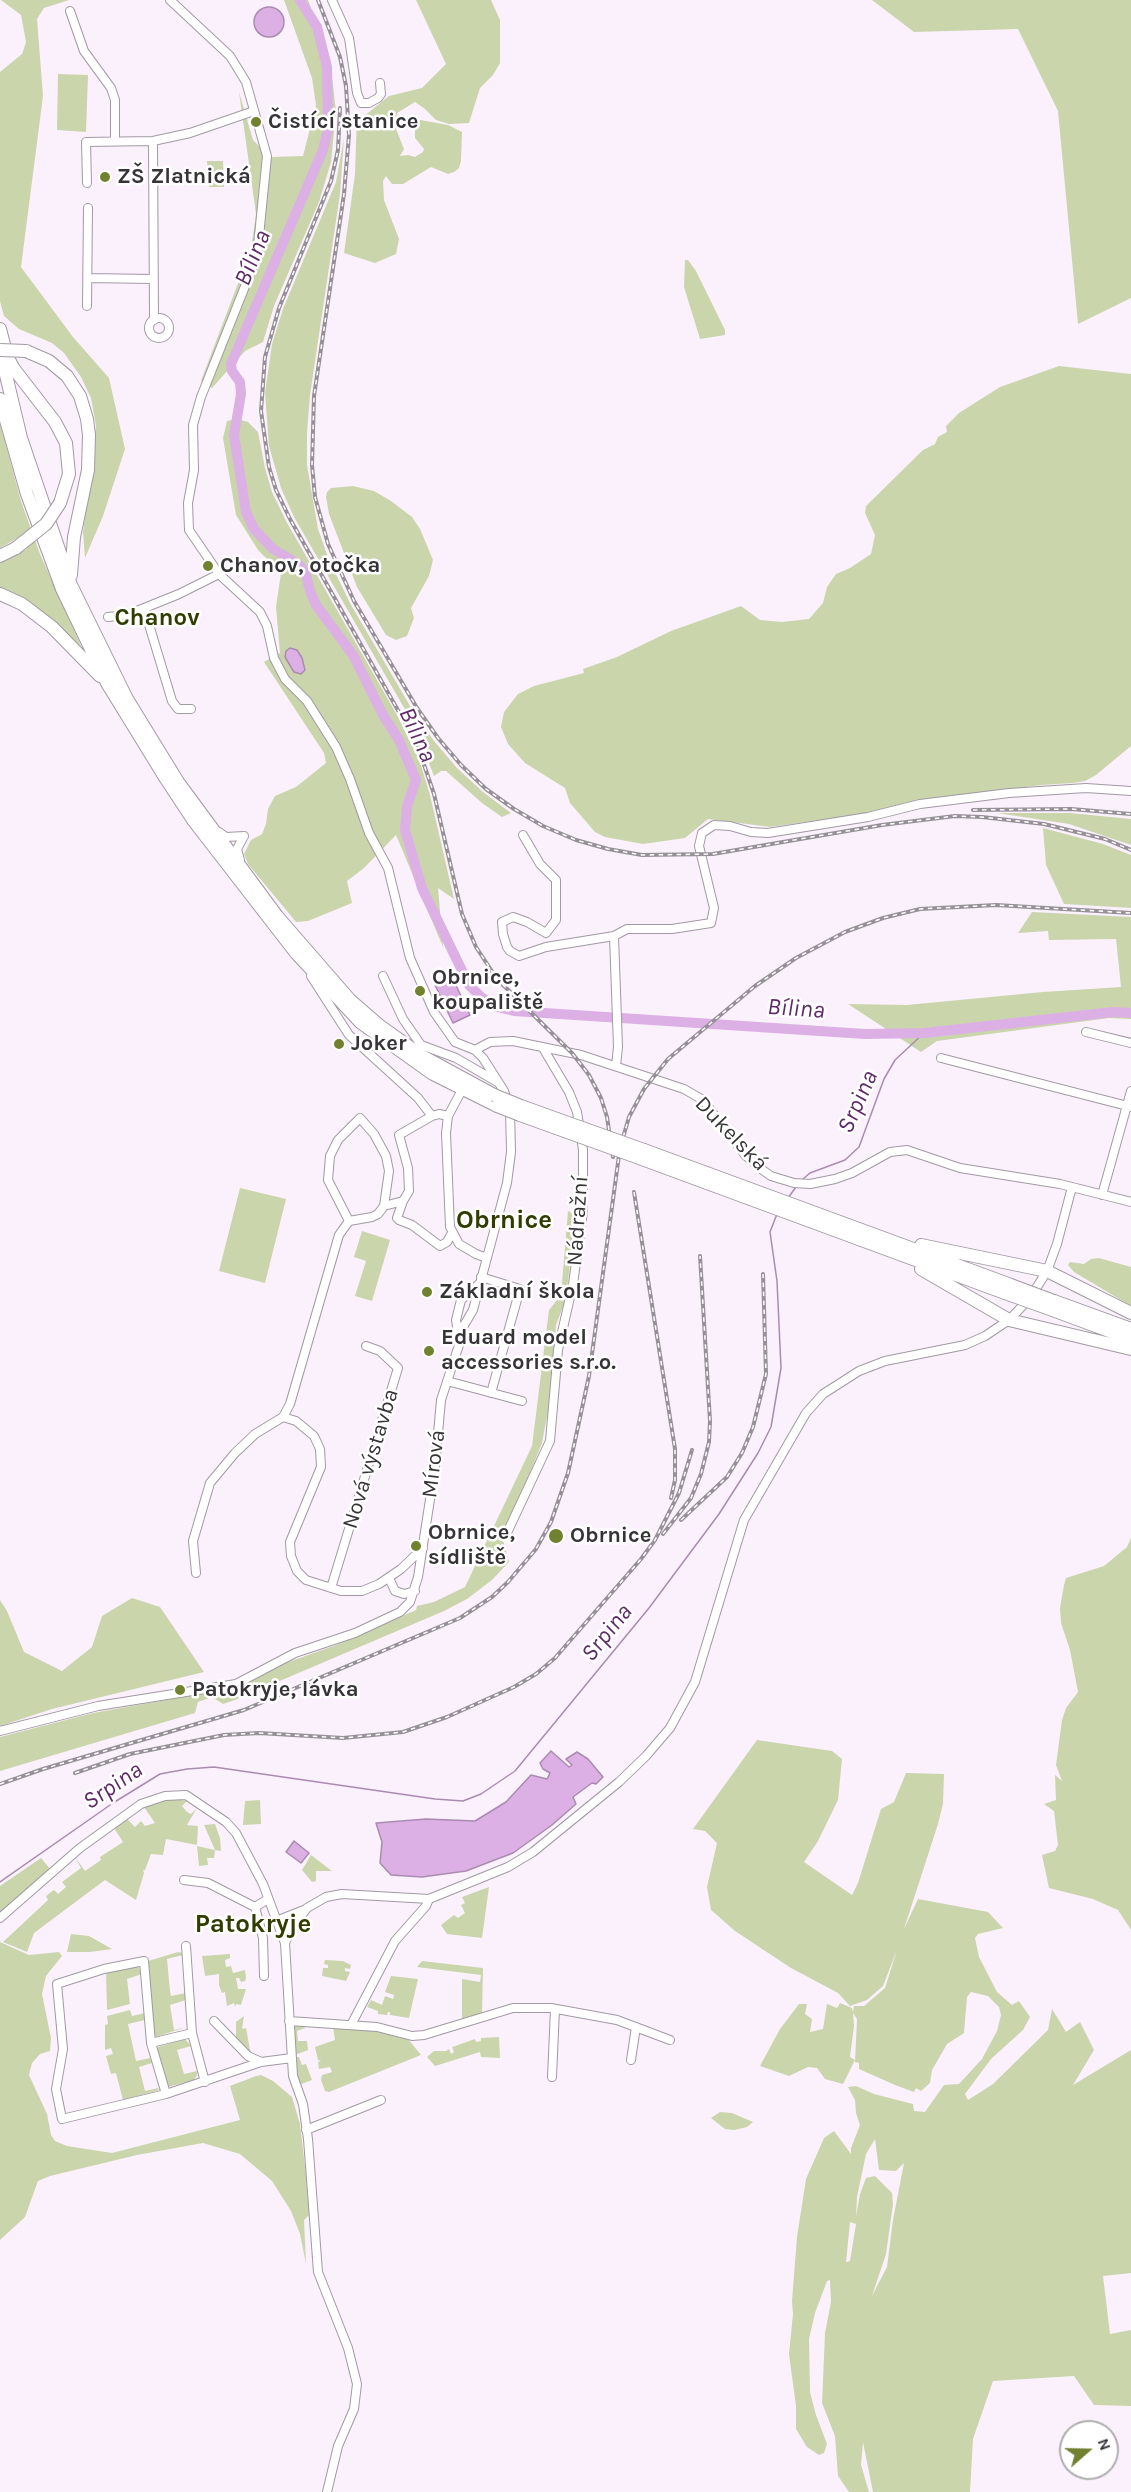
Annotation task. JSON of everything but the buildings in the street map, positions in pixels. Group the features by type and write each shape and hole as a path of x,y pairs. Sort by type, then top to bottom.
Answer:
{"highway":[{"path":"0,329 7,356 14,369 55,422 66,443 69,474 60,503 46,524 16,548 0,556"},
{"path":"71,585 70,557 88,470 87,419 80,396 67,376 49,361 26,351 0,350 38,492 71,585 107,662 163,757 201,815 277,916 325,973 368,1016 422,1056 497,1095 517,1114 558,1124 810,1216 904,1257 1008,1289"},
{"path":"0,399 45,547 62,589 107,683 193,820 296,953 360,1022 420,1066 462,1090 497,1095"},
{"path":"0,594 29,609 52,627 107,683"},
{"path":"810,1216 877,1231 920,1245 1047,1271 1131,1313"},
{"path":"856,1228 1008,1289 1131,1329"},
{"path":"904,1257 1009,1320 1131,1349"},
{"path":"1050,1304 1131,1339"}],"street":[{"path":"170,0 230,56 246,82 267,156 257,256 201,397 193,426 194,470 188,502 189,530 219,574 260,612 267,626 274,658 285,679 307,700 336,747 369,833 388,868 410,958 434,1012 455,1042 475,1050 497,1095"},
{"path":"332,0 348,38 357,93 361,103 369,103 378,98 381,94 380,83"},
{"path":"70,10 84,51 111,88 115,100 115,141"},
{"path":"87,183 86,142 153,141 190,133 254,111"},
{"path":"153,141 154,320"},
{"path":"87,306 88,208"},
{"path":"88,278 153,279"},
{"path":"108,616 128,615 179,594 219,574"},
{"path":"144,608 171,701 178,709 191,709"},
{"path":"163,757 174,767 218,832 225,837 244,836 239,842 237,854 271,903 277,916"},
{"path":"546,933 513,917 502,922 504,940 510,951 519,956 546,947 614,936 627,929 672,929 711,923 714,908 699,846 702,833 714,825 768,833 868,817 920,804 1009,793 1086,788 1131,791"},
{"path":"522,835 540,864 556,880 556,920 546,933 546,947"},
{"path":"614,936 616,1066"},
{"path":"296,953 338,1021 375,1060 418,1098 432,1116"},
{"path":"383,976 403,1019 421,1045 456,1058 497,1095"},
{"path":"1086,1032 1131,1043"},
{"name":"Dukelská","path":"475,1050 490,1042 504,1040 581,1055 684,1089 703,1100 745,1155 760,1169 782,1180 810,1184 845,1176 881,1155 902,1150 916,1152 960,1168 1072,1187 1131,1202"},
{"name":"Nádražní","path":"506,1535 550,1441 558,1350 573,1284 583,1212 582,1150 577,1112 569,1092 543,1048"},
{"path":"941,1058 1129,1107"},
{"path":"462,1090 448,1116 446,1133 449,1217 452,1233 459,1244 466,1250 487,1258"},
{"path":"1102,1195 1129,1107 1131,1091"},
{"name":"Mírová","path":"415,1591 435,1467 441,1400 463,1327 473,1310 507,1183 517,1114 508,1101 497,1095"},
{"path":"448,1116 439,1114 432,1116 399,1135 408,1168 408,1191 397,1218 412,1225 440,1246 447,1242 452,1233"},
{"path":"196,1573 193,1541 210,1483 235,1453 255,1434 283,1417 290,1404 339,1235 349,1221 372,1217 378,1214 384,1206 389,1171 386,1156 374,1134 360,1118 338,1140 330,1156 328,1180 349,1221"},
{"path":"276,1921 326,1897 342,1894 429,1899 469,1885 533,1852 619,1782 670,1728 694,1682 744,1520 795,1428 823,1394 842,1380 871,1366 965,1345 985,1336 1009,1320 1030,1298 1047,1271 1057,1244 1072,1187"},
{"path":"384,1206 403,1201"},
{"path":"481,1279 520,1289 491,1393"},
{"name":"Mírová","path":"460,1336 456,1320 461,1300 481,1279"},
{"name":"Nová výstavba","path":"331,1588 398,1368 380,1352 366,1346"},
{"path":"447,1381 522,1401"},
{"name":"Nová výstavba","path":"283,1417 296,1421 314,1436 320,1449 321,1467 290,1542 291,1556 297,1571 306,1580 341,1591 362,1591 388,1578 423,1548"},
{"path":"388,1578 394,1591 404,1594 415,1591"},
{"path":"0,1731 98,1706 236,1684 295,1653 355,1633 400,1612 410,1602 415,1591"},
{"path":"0,1918 80,1848 141,1804 165,1796 186,1795 226,1822 236,1833 268,1899 285,1943 293,2076 303,2104 315,2212 318,2272 348,2348 357,2384 354,2409 338,2446 327,2492"},
{"path":"184,1880 208,1883 255,1907 263,1938 264,1976"},
{"path":"255,1907 268,1899"},
{"path":"351,2025 395,1941 426,1906 429,1899"},
{"path":"285,1943 292,1928 307,1908"},
{"path":"186,1946 192,2032 205,2082"},
{"path":"165,2094 151,2043 144,1961 104,1969 57,1984 63,2049 56,2088 62,2119 165,2094 261,2062 292,2058"},
{"path":"289,2022 377,2027 412,2036 424,2035 513,2008 555,2009 617,2020 670,2040"},
{"path":"552,2077 555,2009"},
{"path":"214,2021 248,2056 261,2062"},
{"path":"631,2060 636,2027"},
{"path":"151,2043 192,2032"},
{"path":"306,2130 381,2100"}],"green space":[{"path":"1,0 69,0 44,8 37,19 43,96 21,267 73,337 109,378 125,449 103,516 85,558 83,532 96,426 91,398 81,377 64,353 52,343 19,329 4,316 0,301 0,72 22,54 26,42 21,15"},
{"path":"284,0 308,0 330,59 336,112 331,162 319,202 274,306 263,342 245,351 212,388 201,381 251,249 256,214 239,92 253,140 270,157 303,156 316,105 312,78"},
{"path":"416,0 491,0 500,20 500,63 493,75 480,88 469,123 449,124 436,120 415,102 397,113 396,129 404,149 400,156 415,157 423,152 424,149 415,138 415,119 448,125 462,132 461,161 459,168 454,172 448,174 431,167 403,184 392,184 386,176 383,181 384,200 399,239 396,254 375,263 344,253 355,174 357,115 363,117 389,96 422,88 446,64"},
{"path":"872,0 1131,0 1131,298 1078,324 1058,111 1018,29 914,32"},
{"path":"58,74 88,75 86,132 57,130"},
{"path":"344,138 340,194 310,395 307,433 307,465 318,529 329,560 350,603 413,711 457,768 511,813 502,817 482,803 446,771 441,771 434,776 414,725 294,517 281,488 269,446 265,393 272,344 283,309 336,182"},
{"path":"207,161 223,161 224,187 209,187"},
{"path":"685,260 688,260 696,271 725,330 725,335 700,339 684,287"},
{"path":"1059,366 1131,374 1131,746 1096,775 1085,781 1073,783 919,800 869,813 770,827 708,819 685,838 643,844 605,837 595,832 570,803 565,788 525,763 508,744 501,727 504,712 518,694 534,686 584,673 583,669 617,657 671,631 741,606 760,620 782,622 809,619 823,603 827,587 836,574 871,554 875,535 865,513 866,506 923,450 935,444 938,437 947,432 946,426 959,413 1000,387"},
{"path":"237,419 248,422 258,432 272,492 286,521 397,715 420,762 454,899 438,888 443,947 396,835 364,868 347,881 352,903 308,921 296,922 248,864 244,854 251,840 262,834 268,809 275,796 296,787 326,763 324,753 264,662 280,653 276,607 281,573 258,550 236,515 223,438 227,421","holes":["297,650 304,666 294,672 285,655 286,651"]},
{"path":"0,423 21,501 40,554 81,646 26,602 0,588 0,561 27,549 21,536 0,548"},
{"path":"353,486 374,491 412,517 420,529 433,560 429,576 411,608 414,618 407,636 396,640 386,635 357,587 329,514 327,492 331,488"},
{"path":"997,813 1070,813 1131,819 1131,845 1069,824"},
{"path":"1043,828 1103,844 1131,855 1131,908 1064,904 1046,865"},
{"path":"1032,912 1131,917 1131,1019 1109,1018 937,1041 921,1052 848,1004 907,1005 1121,987 1116,939 1049,940 1048,931 1018,933"},
{"path":"240,1188 286,1199 265,1283 219,1271"},
{"path":"568,1211 573,1214 573,1236 566,1299 556,1325 548,1411 542,1443 503,1540 509,1562 492,1580 467,1599 444,1611 235,1700 223,1704 212,1697 198,1702 195,1713 0,1771 0,1737 93,1713 239,1687 286,1663 336,1645 416,1610 417,1606 434,1602 465,1587 532,1446 549,1310 561,1295"},
{"path":"362,1231 390,1240 372,1301 355,1296 366,1261 354,1257"},
{"path":"1099,1258 1131,1267 1131,1306 1074,1272 1068,1265 1070,1262 1084,1264 1091,1259"},
{"path":"1131,1538 1131,1930 1118,1910 1093,1899 1049,1888 1042,1855 1055,1851 1058,1845 1054,1811 1044,1804 1056,1800 1055,1775 1062,1781 1056,1765 1062,1720 1066,1708 1078,1692 1070,1650 1061,1623 1060,1608 1064,1585 1066,1578 1104,1566 1127,1547"},
{"path":"132,1598 160,1607 204,1672 52,1709 0,1726 0,1600 24,1652 62,1671 92,1647 102,1616"},
{"path":"757,1740 832,1751 842,1759 838,1800 818,1841 804,1862 852,1895 858,1883 881,1809 894,1802 906,1773 944,1774 943,1804 938,1824 904,1929 918,1899 988,1912 1003,1928 978,1934 975,1938 979,1957 997,1992 1012,2005 1019,2001 1030,2017 1023,2030 991,2059 965,2094 968,2100 993,2084 1048,2030 1052,2009 1066,2032 1080,2022 1094,2050 1073,2085 1131,2050 1131,2273 1103,2276 1110,2334 1131,2330 1131,2406 1094,2405 1074,2376 993,2381 973,2439 970,2492 873,2492 863,2442 861,2465 869,2492 849,2492 838,2476 835,2436 822,2403 825,2333 831,2302 830,2280 827,2281 815,2313 809,2339 810,2392 827,2444 824,2453 819,2455 807,2447 796,2429 796,2406 789,2354 797,2237 806,2179 824,2138 834,2131 851,2154 860,2125 855,2100 848,2087 856,2086 874,2094 913,2104 914,2111 925,2112 944,2085 959,2084 982,2059 997,2031 1001,2015 999,2007 988,1996 971,1992 967,1997 964,2033 947,2044 932,2070 930,2083 921,2091 916,2088 914,2092 859,2069 859,2063 855,2062 857,2019 853,2013 854,2026 850,2057 855,2060 843,2084 825,2079 817,2068 808,2067 789,2076 760,2066 780,2029 799,2004 807,2004 805,2014 812,2019 810,2032 823,2029 827,2004 837,2008 840,2003 852,2008 853,2012 854,2006 864,2006 885,1988 897,1950 883,1986 867,2000 850,2006 838,1993 791,1968 735,1931 711,1910 707,1887 717,1843 705,1831 693,1829","holes":["875,2139 879,2170 896,2171 904,2163 887,2267 872,2296 886,2254 893,2204 892,2193 875,2176 866,2178 860,2194 856,2217 857,2197 866,2154","850,2222 856,2224 850,2261 846,2262"]},
{"path":"169,1798 187,1801 182,1806 191,1814 197,1808 187,1825 198,1826 197,1845 166,1839 163,1855 151,1854 143,1870 136,1900 105,1880 34,1933 27,1952 3,1942 48,1900 46,1896 54,1890 58,1894 66,1887 62,1882 81,1868 75,1857 85,1871 101,1860 100,1857 123,1842 114,1828 127,1819 135,1827 141,1821 145,1826 155,1823 144,1807"},
{"path":"260,1800 261,1824 243,1825 245,1801"},
{"path":"215,1824 220,1838 221,1851 215,1850 204,1825"},
{"path":"197,1846 215,1850 214,1858 207,1858 208,1865 199,1866"},
{"path":"311,1855 332,1871 316,1871 316,1881 312,1882 302,1870"},
{"path":"41,1858 52,1871 0,1913 0,1886"},
{"path":"489,1887 482,1938 447,1934 441,1925 454,1915 458,1918 465,1913 461,1905 465,1903 462,1897"},
{"path":"71,1934 89,1936 112,1949 67,1952"},
{"path":"0,1942 29,1955 59,1952 62,1956 46,1976 42,1994 51,2038 50,2051 40,2054 32,2063 29,2075 47,2114 51,2135 55,2141 67,2146 112,2153 240,2120 230,2086 261,2075 273,2081 292,2097 300,2124 306,2175 309,2215 304,2220 306,2264 300,2234 291,2211 272,2181 240,2154 203,2143 137,2155 38,2181 25,2217 0,2240"},
{"path":"178,1952 183,1955 167,1959 170,1991 171,1996 186,1993 186,2000 170,2005 174,2030 186,2027 156,2037 148,1961"},
{"path":"230,1954 230,1958 225,1960 226,1967 231,1966 233,1973 245,1970 246,1978 241,1982 239,1978 236,1978 238,1989 246,1989 241,2005 236,2004 235,2007 234,2003 227,2006 225,1992 222,1993 219,1985 219,1974 205,1976 202,1956"},
{"path":"325,1960 343,1961 351,1965 350,1969 345,1968 345,1971 350,1972 346,1981 322,1976 323,1968 328,1968 328,1965 324,1964"},
{"path":"422,1961 483,1968 482,2013 462,2019 462,1979 480,1982 481,1975 417,1967"},
{"path":"136,1963 142,1974 127,1979 130,2004 107,2010 106,1972"},
{"path":"391,1976 418,1979 409,2018 390,2015 390,2012 387,2015 378,2014 378,2011 367,2007 371,2000 382,2005 385,1996 393,1999 394,1995 385,1992"},
{"path":"130,2010 132,2016 145,2013 145,2020 128,2024 136,2061 150,2058 152,2063 139,2067 145,2091 158,2088 159,2090 123,2100 116,2073 111,2074 106,2056 113,2054 111,2048 105,2050 105,2025 108,2024 107,2016"},
{"path":"244,2016 242,2029 246,2028 251,2055 236,2039 236,2022"},
{"path":"295,2026 305,2028 297,2031 298,2041 307,2041 308,2050 295,2055 299,2057 302,2065 306,2064 312,2080 299,2085 295,2068 293,2030"},
{"path":"333,2027 368,2029 408,2039 421,2055 329,2092 325,2091 321,2080 322,2075 332,2072 330,2067 319,2069 318,2062 321,2061 318,2060 315,2047 335,2040"},
{"path":"499,2037 500,2058 481,2057 480,2052 435,2066 427,2057 434,2051 449,2049 451,2054 454,2052 452,2047 475,2039 476,2042 481,2041 481,2038"},
{"path":"185,2039 191,2046 177,2050 184,2074 197,2071 197,2075 194,2080 168,2087 156,2050 158,2047"},
{"path":"720,2112 732,2113 753,2122 747,2127 734,2130 725,2129 711,2118"}],"shaded area":[{"path":"269,7 280,11 284,22 280,33 269,37 258,33 254,22 258,11"},
{"path":"290,648 297,650 302,658 305,670 301,674 294,672 285,657 286,651"},
{"path":"452,977 470,1015 453,1023 435,985"},
{"path":"551,1751 569,1767 572,1765 566,1759 577,1752 588,1759 603,1777 596,1784 592,1783 573,1797 576,1804 552,1825 513,1853 466,1871 422,1877 391,1875 380,1863 382,1842 376,1823 426,1819 475,1821 506,1802 531,1775 547,1779 550,1773 543,1769 540,1763"},
{"path":"294,1841 309,1853 301,1863 286,1852"}],"waterway":[{"name":"Bílina","path":"300,0 317,27 327,67 328,129 323,150 231,364 232,371 240,382 241,394 234,435 246,512 254,529 273,549 298,564 305,571 316,605 353,655 383,715 399,740 416,780 407,806 405,830 422,888 469,985 481,997 497,1007 514,1011 865,1034 924,1033 1113,1012 1131,1013"},
{"name":"Srpina","path":"803,1179 810,1173 845,1160 859,1147 884,1079 895,1060 924,1033"},
{"name":"Srpina","path":"788,1198 796,1187"},
{"name":"Srpina","path":"0,1882 113,1803 160,1774 214,1767 435,1799 463,1801 481,1794 515,1771 649,1608 719,1514 758,1453 771,1427 781,1368 777,1281 770,1232 777,1214"}],"railway":[{"path":"318,0 340,57 346,86 349,135 344,194 314,396 312,465 315,497 328,544 354,601 417,708 461,765 486,789 543,826 576,840 642,855 713,854 882,825 955,816 1044,824 1105,839 1131,850"},
{"path":"340,108 338,150 331,181 279,308 265,357 261,411 269,467 276,490 290,519 417,744 434,794 462,914 476,947 497,979 572,1053 589,1075 601,1098 607,1117 613,1157"},
{"path":"973,810 1071,809 1131,814"},
{"path":"0,1784 43,1769 244,1710 460,1618 492,1597 508,1582 536,1549 551,1522 568,1473 589,1376 620,1148 629,1117 644,1089 668,1059 755,986 796,958 845,932 883,918 920,909 996,905 1131,913"},
{"path":"634,1192 675,1449 675,1480 671,1498"},
{"path":"663,1534 691,1498 701,1474 709,1442 710,1421 700,1256"},
{"path":"681,1520 727,1477 742,1453 753,1427 766,1374 763,1274"},
{"path":"75,1773 130,1754 224,1735 259,1733 343,1738 403,1732 447,1717 514,1687 536,1674 555,1658 641,1559 655,1540 679,1493 692,1450"}],"place":[{"name":"Čistící stanice","path":"256,122"},
{"name":"ZŠ Zlatnická","path":"105,177"},
{"name":"Chanov, otočka","path":"208,566"},
{"name":"Obrnice, koupaliště","path":"420,991"},
{"name":"Joker","path":"339,1044"},
{"name":"Základní škola","path":"427,1292"},
{"name":"Eduard model accessories s.r.o.","path":"429,1351"},
{"name":"Obrnice","path":"556,1536"},
{"name":"Obrnice, sídliště","path":"416,1546"},
{"name":"Patokryje, lávka","path":"180,1690"}],"district":[{"name":"Chanov","path":"157,618"},
{"name":"Obrnice","path":"504,1221"},
{"name":"Patokryje","path":"253,1925"}]}
